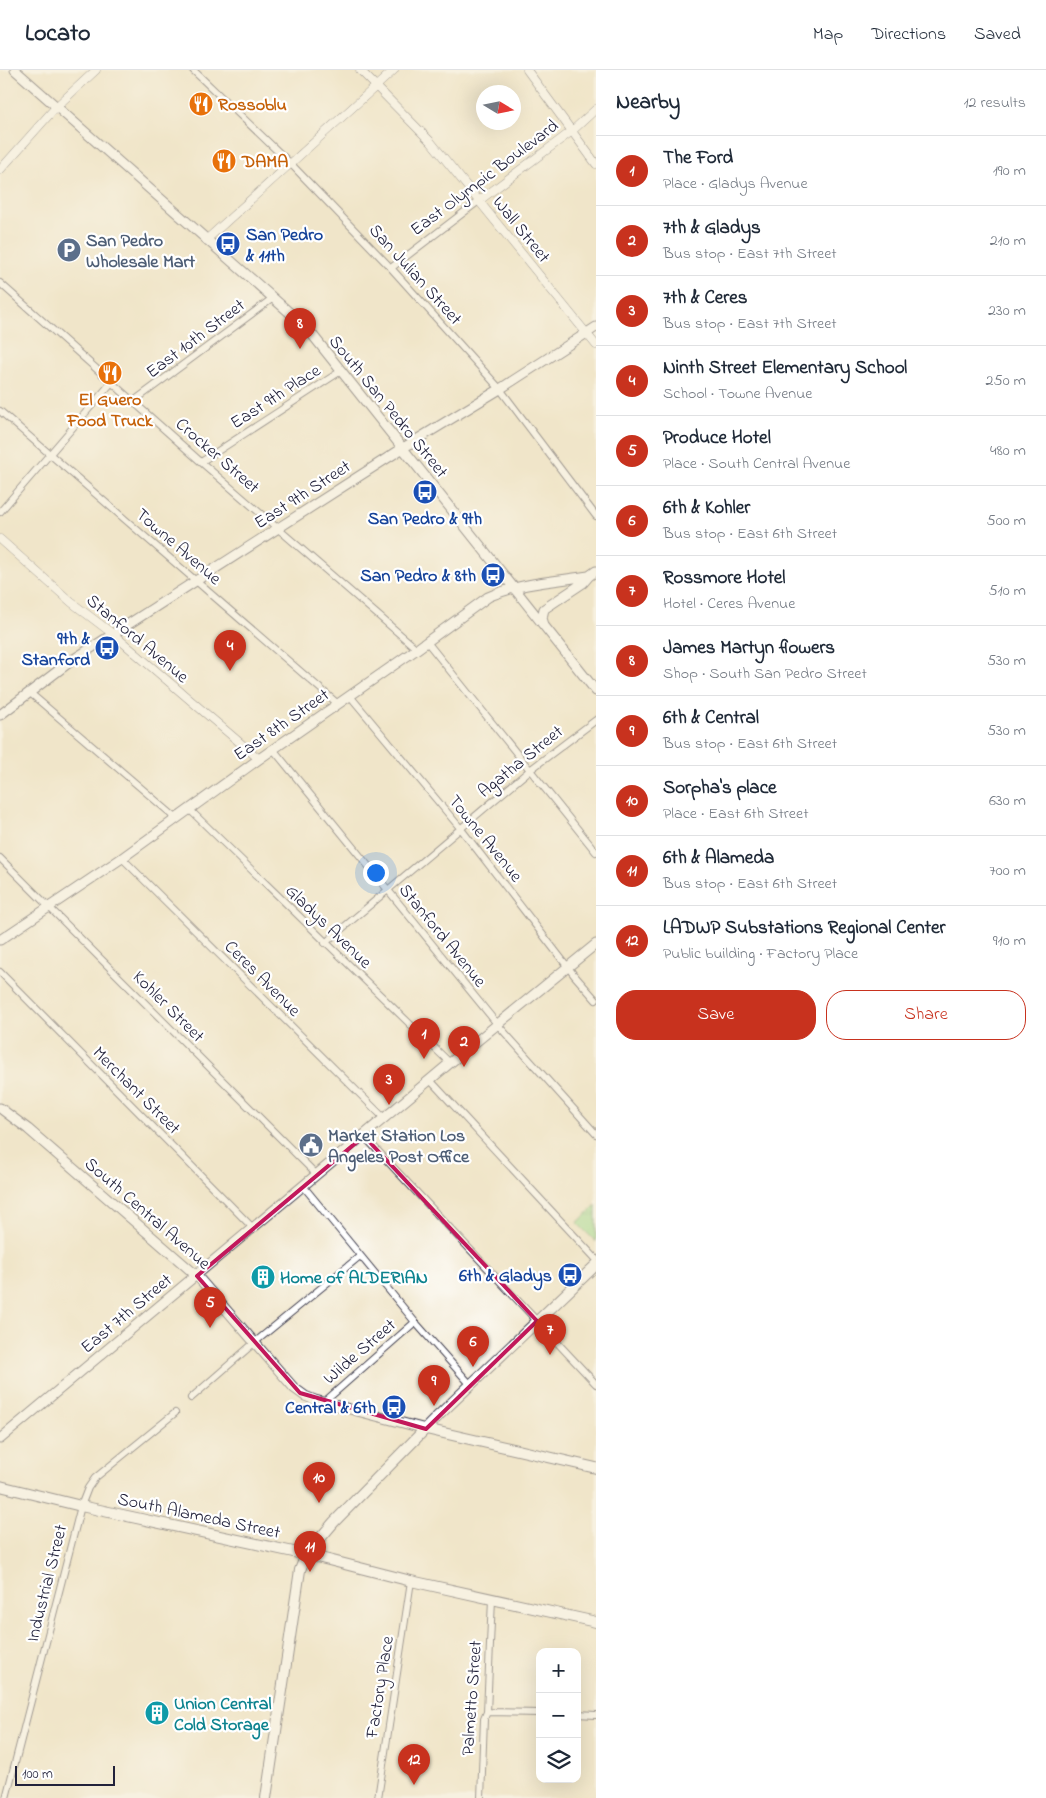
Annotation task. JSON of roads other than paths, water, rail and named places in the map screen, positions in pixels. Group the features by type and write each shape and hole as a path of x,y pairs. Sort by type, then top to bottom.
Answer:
{"main road":[{"name":"South San Pedro Street","path":"15,70 306,328 596,691"},
{"name":"East 9th Street","path":"29,692 71,661 196,580 596,328"},
{"name":"East 8th Street","path":"0,940 122,858 488,597 515,588 593,573"},
{"path":"544,626 542,618 544,609 583,583 593,573"},
{"path":"0,715 29,692"},
{"name":"East 7th Street","path":"0,1439 254,1229 450,1063 596,944"},
{"name":"South Central Avenue","path":"0,1108 28,1129 197,1276 294,1388 304,1396 426,1429 596,1468"},
{"path":"266,1798 300,1570 306,1555 334,1522 470,1384 596,1265"},
{"name":"South Alameda Street","path":"0,1486 596,1622"}],"street":[{"path":"0,170 56,106 96,70"},
{"name":"San Julian Street","path":"193,70 291,164 391,268 500,389 596,516"},
{"name":"Wall Street","path":"360,70 431,142 480,200 596,346"},
{"path":"206,240 394,70"},
{"path":"527,70 596,164"},
{"name":"East Olympic Boulevard","path":"391,268 572,131 596,110"},
{"name":"Crocker Street","path":"0,283 201,462 417,649"},
{"name":"East 10th Street","path":"134,401 273,298"},
{"name":"East 9th Place","path":"201,462 341,371"},
{"path":"0,512 112,382"},
{"name":"Towne Avenue","path":"0,411 338,704"},
{"name":"Stanford Avenue","path":"0,539 71,602 113,634 259,759"},
{"path":"427,642 596,852"},
{"path":"29,692 176,818"},
{"name":"Towne Avenue","path":"350,696 461,829 568,967 596,1000"},
{"name":"Agatha Street","path":"325,943 530,770 596,720"},
{"name":"Stanford Avenue","path":"273,749 498,1025 596,1134"},
{"name":"Gladys Avenue","path":"190,809 325,943 450,1063"},
{"name":"Kohler Street","path":"0,858 318,1175"},
{"name":"Ceres Avenue","path":"122,858 385,1119"},
{"name":"Merchant Street","path":"0,972 254,1229"},
{"path":"430,1080 596,1259"},
{"path":"364,1136 596,1384"},
{"path":"304,1187 415,1322 470,1384"},
{"path":"191,1398 254,1343 360,1256"},
{"name":"Wilde Street","path":"323,1402 415,1322"},
{"name":"Industrial Street","path":"6,1798 81,1506 88,1488 95,1478 175,1413"},
{"name":"Factory Place","path":"378,1798 411,1580"},
{"name":"Palmetto Street","path":"481,1798 492,1599"},
{"path":"487,1712 536,1713"},
{"path":"581,1714 596,1715"}],"place":[{"name":"Rossoblu","path":"201,104"},
{"name":"DAMA","path":"224,161"},
{"name":"San Pedro & 11th","path":"228,244"},
{"name":"San Pedro Wholesale Mart","path":"69,250"},
{"name":"James Martyn flowers","path":"300,349"},
{"name":"El Guero Food Truck","path":"110,373"},
{"name":"San Pedro & 9th","path":"425,492"},
{"name":"San Pedro & 8th","path":"493,575"},
{"name":"9th & Stanford","path":"107,648"},
{"name":"Ninth Street Elementary School","path":"230,671"},
{"name":"The Ford","path":"424,1059"},
{"name":"7th & Gladys","path":"464,1067"},
{"name":"7th & Ceres","path":"389,1105"},
{"name":"Market Station Los Angeles Post Office","path":"311,1145"},
{"name":"6th & Gladys","path":"570,1275"},
{"name":"Home of ALDERIAN","path":"263,1277"},
{"name":"Produce Hotel","path":"210,1328"},
{"name":"Rossmore Hotel","path":"550,1355"},
{"name":"6th & Kohler","path":"473,1367"},
{"name":"6th & Central","path":"434,1406"},
{"name":"Central & 6th","path":"394,1407"},
{"name":"Sorpha's place","path":"319,1503"},
{"name":"6th & Alameda","path":"310,1572"},
{"name":"Union Central Cold Storage","path":"157,1713"},
{"name":"LADWP Substations Regional Center","path":"414,1785"}]}
